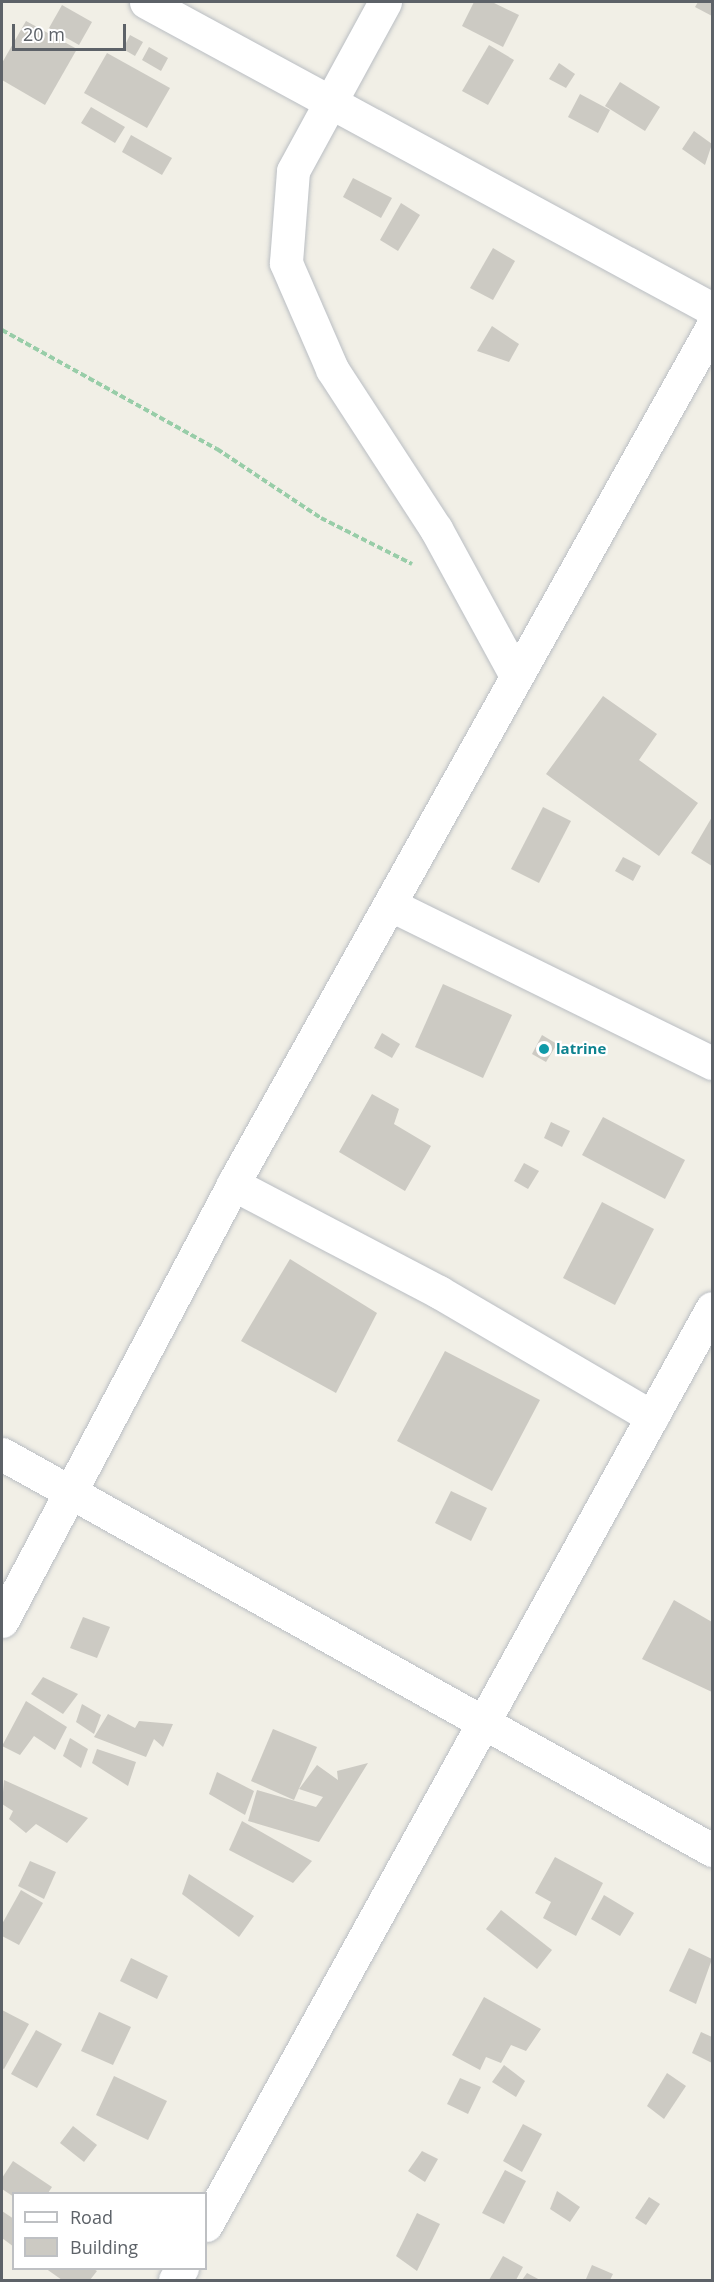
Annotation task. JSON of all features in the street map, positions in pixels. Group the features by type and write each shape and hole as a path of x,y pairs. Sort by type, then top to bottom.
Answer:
{"street":[{"path":"146,2 712,309"},
{"path":"385,2 293,171 286,263 332,369 436,529 515,674"},
{"path":"2,1621 233,1184 391,905 515,674 712,327"},
{"path":"391,905 712,1063"},
{"path":"233,1184 439,1292 652,1416"},
{"path":"207,2223 712,1308"},
{"path":"2,1454 483,1720 712,1850"}],"path":[{"path":"2,330 217,449 321,518 422,570"}],"building":[{"path":"474,2 492,2 519,15 503,47 462,26"},
{"path":"698,2 712,2 712,16 695,7"},
{"path":"62,5 92,22 79,45 49,28"},
{"path":"26,21 77,49 45,105 2,80 2,63"},
{"path":"130,35 143,42 135,56 123,49"},
{"path":"489,45 514,60 488,105 462,91"},
{"path":"149,47 168,58 161,71 142,60"},
{"path":"107,53 170,88 147,128 84,93"},
{"path":"559,63 575,74 566,88 549,79"},
{"path":"620,82 660,107 645,131 605,106"},
{"path":"580,94 610,110 598,133 568,117"},
{"path":"91,107 125,127 115,143 81,123"},
{"path":"694,131 712,144 705,165 682,149"},
{"path":"131,135 172,158 162,175 122,152"},
{"path":"353,178 392,198 381,218 343,197"},
{"path":"401,203 420,215 398,251 380,240"},
{"path":"493,248 515,261 493,300 470,288"},
{"path":"492,326 519,344 509,362 477,351"},
{"path":"603,696 657,734 639,760 698,803 659,856 546,774"},
{"path":"543,807 571,821 539,883 511,869"},
{"path":"712,817 712,866 691,853"},
{"path":"623,857 641,866 633,881 615,871"},
{"path":"443,984 512,1015 483,1078 415,1047"},
{"path":"382,1033 400,1044 392,1058 374,1048"},
{"name":"latrine","path":"542,1035 557,1044 546,1062 532,1054"},
{"path":"372,1094 399,1109 394,1124 431,1146 405,1191 339,1152"},
{"path":"603,1117 685,1160 665,1199 582,1155"},
{"path":"551,1122 570,1131 562,1147 544,1138"},
{"path":"524,1163 539,1171 528,1189 514,1181"},
{"path":"602,1202 654,1229 615,1305 563,1278"},
{"path":"290,1259 377,1313 336,1393 241,1341"},
{"path":"445,1351 540,1400 492,1491 397,1441"},
{"path":"451,1491 487,1508 471,1541 435,1523"},
{"path":"674,1600 712,1622 712,1692 642,1659"},
{"path":"83,1617 110,1627 97,1658 70,1648"},
{"path":"43,1677 78,1694 63,1714 31,1694"},
{"path":"26,1701 67,1727 55,1750 34,1736 20,1755 2,1746"},
{"path":"82,1704 101,1715 94,1734 76,1722"},
{"path":"108,1714 135,1728 139,1721 173,1724 163,1747 154,1739 146,1757 94,1737"},
{"path":"273,1729 317,1747 294,1800 251,1781"},
{"path":"70,1738 88,1749 81,1768 63,1756"},
{"path":"97,1749 136,1762 128,1786 92,1763"},
{"path":"368,1763 319,1842 248,1821 257,1790 316,1807 323,1797 299,1789 317,1765 338,1780 337,1771"},
{"path":"217,1772 254,1791 245,1815 209,1794"},
{"path":"4,1780 88,1818 67,1843 36,1824 26,1833 9,1819 13,1811 2,1804"},
{"path":"242,1821 312,1861 293,1883 229,1850"},
{"path":"555,1857 603,1883 576,1936 543,1918 551,1902 535,1893"},
{"path":"30,1861 56,1872 44,1899 18,1886"},
{"path":"189,1874 254,1916 239,1937 182,1894"},
{"path":"21,1890 43,1903 19,1945 2,1936 2,1924"},
{"path":"604,1895 634,1913 620,1936 591,1919"},
{"path":"501,1910 552,1950 537,1969 486,1929"},
{"path":"689,1948 712,1959 696,2004 669,1991"},
{"path":"131,1958 168,1976 157,1999 120,1981"},
{"path":"484,1997 541,2029 526,2051 511,2045 501,2063 486,2057 480,2070 452,2055"},
{"path":"2,2010 29,2024 4,2069 2,2068"},
{"path":"99,2012 131,2027 113,2065 81,2051"},
{"path":"36,2030 62,2044 37,2088 11,2074"},
{"path":"701,2032 712,2037 712,2063 692,2053"},
{"path":"504,2065 525,2081 516,2097 492,2082"},
{"path":"667,2073 686,2086 664,2119 647,2106"},
{"path":"114,2076 167,2101 148,2140 96,2115"},
{"path":"460,2078 481,2087 468,2114 447,2104"},
{"path":"523,2124 542,2134 522,2172 503,2161"},
{"path":"73,2126 97,2145 84,2162 60,2143"},
{"path":"422,2151 438,2159 425,2182 408,2171"},
{"path":"13,2161 52,2187 49,2192 12,2192 12,2196 2,2189 2,2178"},
{"path":"505,2170 526,2181 504,2224 482,2213"},
{"path":"557,2191 580,2207 570,2222 550,2209"},
{"path":"649,2197 660,2204 646,2225 635,2218"},
{"path":"2,2211 12,2218 12,2246 2,2238"},
{"path":"417,2213 440,2224 417,2271 396,2256"},
{"path":"503,2256 523,2267 516,2280 489,2280"},
{"path":"592,2265 613,2274 610,2280 586,2279"},
{"path":"48,2270 97,2271 90,2280 62,2280"},
{"path":"527,2273 540,2280 522,2280"}],"place":[{"name":"latrine","path":"544,1049"}]}
